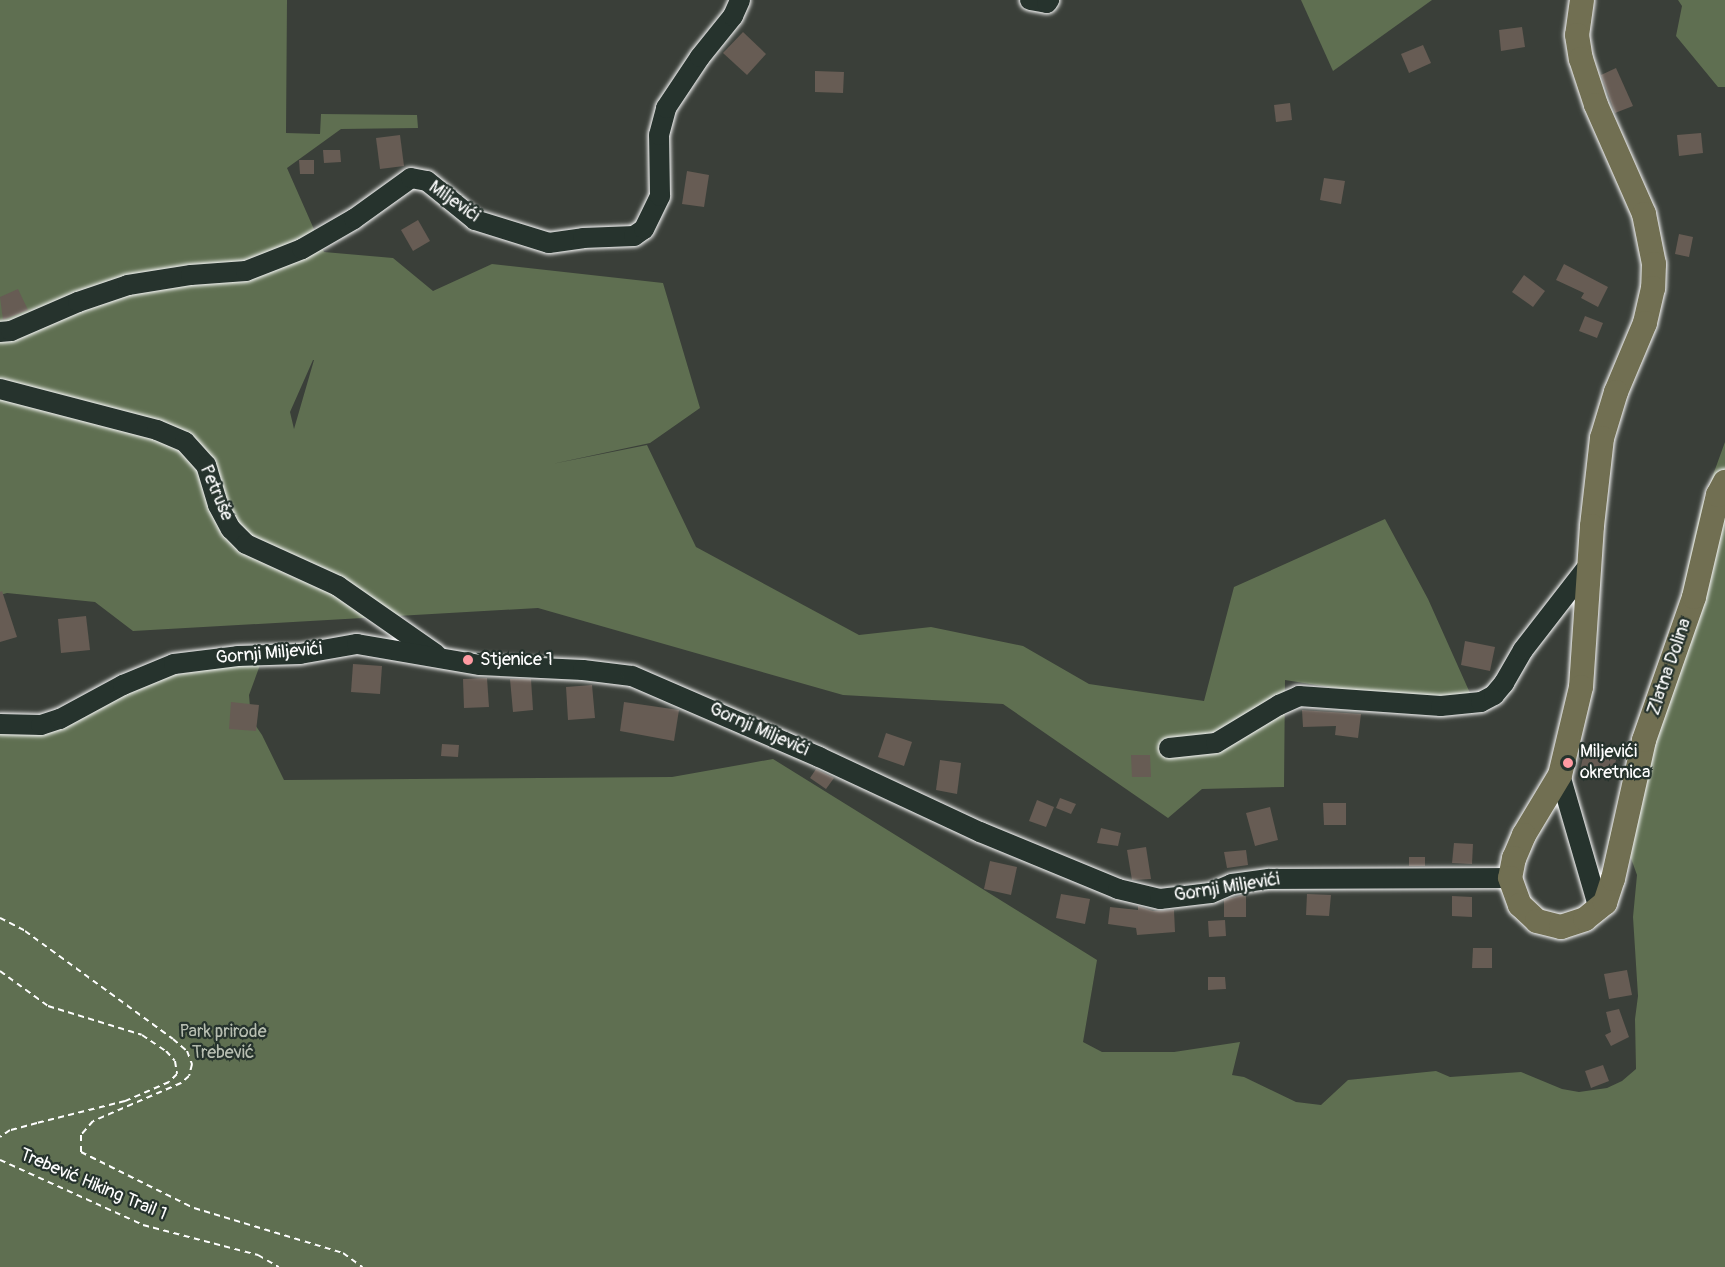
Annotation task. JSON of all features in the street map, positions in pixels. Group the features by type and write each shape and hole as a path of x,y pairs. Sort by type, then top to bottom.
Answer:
{"main road":[{"path":"1582,0 1576,36 1581,59 1596,105 1644,214 1654,264 1653,288 1645,323 1616,392 1602,438 1589,565 1581,687 1565,746 1560,775 1524,835 1514,858 1509,878 1520,905 1537,921 1547,925 1561,927 1577,922 1599,909"},
{"name":"Zlatna Dolina","path":"1599,909 1605,903 1613,879 1644,740 1694,597 1718,495 1725,482"}],"street":[{"name":"Miljevići","path":"0,332 11,331 78,302 128,285 191,275 246,271 302,249 354,219 411,178 427,181 475,219 532,239 549,243 583,238 634,236 644,229 660,196 659,135 666,108 700,57 734,16 740,0"},
{"path":"1030,0 1047,3 1049,0"},
{"name":"Petruše","path":"0,388 157,430 185,442 206,465 218,505 231,529 246,544 338,586 443,659"},
{"path":"1169,748 1216,743 1279,705 1299,696 1441,706 1481,702 1494,695 1504,683 1523,650 1589,565"},
{"name":"Gornji Miljevići","path":"0,724 41,725 60,719 123,685 174,664 238,656 300,654 357,645 480,665 583,670 632,676 819,757 980,832 1118,889 1160,899 1211,893 1232,884 1269,879 1509,878"},
{"path":"1560,775 1599,909"}],"path":[{"path":"0,918 25,931 173,1039 187,1051 192,1064 189,1076 181,1083 93,1121 81,1135 81,1152 194,1208 343,1253 362,1267"},
{"name":"Trebević Hiking Trail 1","path":"0,971 48,1006 142,1035 166,1051 175,1061 177,1074 169,1082 125,1101 10,1130 0,1137"},
{"name":"Trebević Hiking Trail 1","path":"0,1160 143,1226 258,1255 279,1267"}],"green space":[{"path":"0,0 287,0 286,133 320,134 321,114 417,115 418,128 341,129 287,168 324,252 393,258 433,291 492,264 663,283 700,408 650,443 552,464 647,445 696,547 859,635 931,627 1023,646 1089,684 1204,701 1234,587 1385,519 1428,599 1478,711 1285,680 1284,787 1202,789 1168,818 1003,704 843,695 538,608 133,631 95,602 7,593 0,595","holes":["314,360 294,429 290,412"]},
{"path":"1301,0 1432,0 1333,71"},
{"path":"1678,0 1725,0 1725,87 1718,87 1676,36 1682,6"},
{"name":"Park prirode Trebević","path":"1725,442 1725,1267 0,1267 0,732 111,701 159,677 230,666 260,665 249,695 251,719 262,735 284,780 672,777 773,759 1097,960 1083,1042 1102,1052 1174,1052 1240,1042 1232,1075 1244,1077 1296,1102 1321,1105 1348,1080 1436,1071 1450,1077 1521,1072 1562,1089 1579,1092 1607,1088 1622,1081 1636,1069 1635,1019 1638,996 1633,917 1637,875 1628,850 1608,841 1678,610 1701,508"}],"building":[{"path":"1522,27 1525,47 1501,51 1499,30"},
{"path":"743,32 766,54 747,75 723,53"},
{"path":"1423,45 1431,63 1409,73 1401,54"},
{"path":"1616,68 1633,106 1615,113 1601,75"},
{"path":"815,71 844,72 843,93 815,92"},
{"path":"1290,103 1292,120 1276,122 1274,105"},
{"path":"1701,133 1703,153 1679,156 1677,135"},
{"path":"400,135 404,166 380,169 376,138"},
{"path":"323,150 340,150 341,162 324,163"},
{"path":"299,160 314,160 314,174 300,174"},
{"path":"687,171 709,175 704,207 682,204"},
{"path":"1324,178 1345,181 1341,204 1320,200"},
{"path":"418,220 430,241 413,251 401,230"},
{"path":"1679,234 1693,237 1689,257 1675,254"},
{"path":"1564,264 1608,287 1598,307 1581,298 1584,293 1556,280"},
{"path":"1524,275 1545,291 1533,307 1512,292"},
{"path":"18,289 28,310 3,320 0,297"},
{"path":"1585,316 1603,323 1597,338 1579,331"},
{"path":"2,591 17,637 0,642 0,592"},
{"path":"86,616 90,650 61,653 58,619"},
{"path":"1465,641 1495,647 1490,671 1461,665"},
{"path":"353,664 382,666 380,694 351,692"},
{"path":"487,678 489,707 464,708 463,679"},
{"path":"510,679 531,679 533,710 513,712"},
{"path":"592,685 595,718 568,720 566,687"},
{"path":"231,702 259,705 256,731 229,729"},
{"path":"624,702 679,710 674,741 620,731"},
{"path":"1302,710 1361,714 1358,738 1335,735 1336,726 1303,727"},
{"path":"886,733 912,742 904,766 878,757"},
{"path":"442,744 459,745 458,757 441,756"},
{"path":"1584,753 1616,760 1612,778 1580,771"},
{"path":"1131,755 1150,755 1151,777 1132,777"},
{"path":"940,760 961,763 957,794 936,790"},
{"path":"816,769 834,778 826,789 810,778"},
{"path":"1060,798 1076,804 1071,814 1056,808"},
{"path":"1037,800 1054,807 1046,827 1029,821"},
{"path":"1323,803 1346,803 1346,825 1324,825"},
{"path":"1270,807 1278,840 1255,846 1246,813"},
{"path":"1101,828 1121,833 1118,846 1097,843"},
{"path":"1454,843 1473,844 1472,864 1452,863"},
{"path":"1146,847 1151,879 1132,880 1127,850"},
{"path":"1246,850 1248,865 1227,868 1224,852"},
{"path":"1409,857 1425,857 1425,866 1409,866"},
{"path":"990,861 1017,867 1011,895 984,889"},
{"path":"1061,894 1090,899 1085,924 1056,918"},
{"path":"1246,894 1246,917 1224,917 1224,900"},
{"path":"1307,894 1331,895 1329,916 1306,915"},
{"path":"1452,896 1472,897 1472,917 1452,916"},
{"path":"1138,906 1153,911 1174,910 1175,932 1137,935 1136,928 1108,924 1110,907 1138,910"},
{"path":"1225,920 1226,936 1209,937 1208,921"},
{"path":"1473,948 1492,948 1492,968 1472,968"},
{"path":"1627,970 1632,995 1609,999 1604,974"},
{"path":"1208,977 1225,977 1226,989 1208,990"},
{"path":"1619,1009 1629,1037 1611,1046 1605,1035 1611,1032 1606,1012"},
{"path":"1603,1065 1609,1081 1591,1088 1585,1071"}],"place":[{"name":"Stjenice 1","path":"468,660"},
{"name":"Miljevići okretnica","path":"1568,763"}]}
